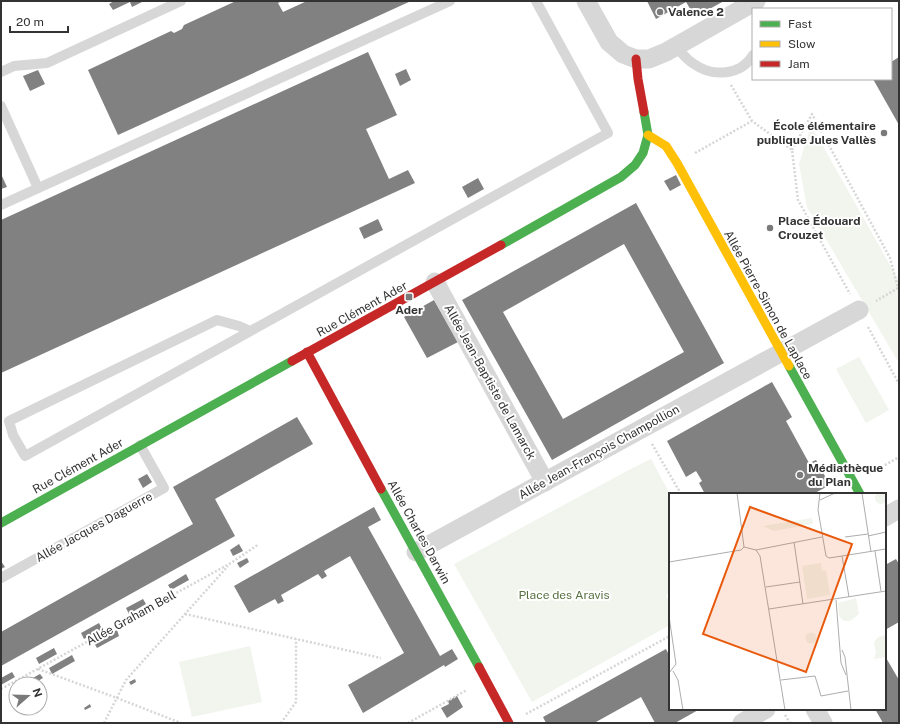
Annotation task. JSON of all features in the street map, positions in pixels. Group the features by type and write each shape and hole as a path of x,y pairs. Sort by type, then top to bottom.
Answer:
{"street":[{"path":"586,1 609,42 623,54 636,59 649,59 666,52 755,4"},
{"name":"Rue Clément Ader","path":"1,523 621,177 635,165 643,153 648,135 636,59"},
{"name":"Allée Pierre-Simon de Laplace","path":"648,135 666,146 677,163 859,493"},
{"name":"Allée Jean-Baptiste de Lamarck","path":"435,282 545,482"},
{"name":"Allée Jean-François Champollion","path":"416,552 859,310"},
{"name":"Allée Charles Darwin","path":"307,352 509,723"},
{"path":"886,516 899,509"},
{"path":"742,723 764,710"},
{"path":"816,710 823,723"}],"lane":[{"path":"1,72 14,66 47,63 181,1"},
{"path":"1,205 450,1"},
{"path":"250,331 240,326 217,320 9,421 13,435 25,456 608,133 536,1"},
{"path":"676,47 693,64 705,70 716,73 736,70 744,66 752,56"},
{"path":"1,106 38,188"},
{"name":"Allée Jacques Daguerre","path":"1,578 164,488 140,445"}],"path":[{"path":"727,72 732,87 752,121 792,150"},
{"path":"859,310 898,288 890,258 812,114 792,150 798,200 899,384"},
{"path":"677,163 752,121"},
{"path":"643,427 680,493"},
{"name":"Allée Graham Bell","path":"1,690 230,563 259,544"},
{"path":"104,723 126,680 230,563"},
{"path":"185,614 381,658"},
{"path":"524,715 669,637"},
{"path":"281,723 296,702 296,639"},
{"path":"37,669 180,723"},
{"path":"408,723 485,680"}],"green space":[{"path":"811,125 899,281 899,363 807,207 799,164"},
{"path":"859,357 889,410 866,423 836,369"},
{"name":"Place des Aravis","path":"651,459 669,493 669,594 666,595 669,602 669,626 532,702 454,564"},
{"path":"250,646 262,702 192,717 179,662"}],"building":[{"path":"114,1 144,1 132,7 130,2 113,10 109,4"},
{"path":"236,1 282,1 278,3 283,12 307,1 411,1 118,135 88,70 171,31 174,33 182,29 184,25"},
{"path":"647,1 724,1 695,17 686,2 656,19"},
{"path":"368,52 397,115 366,129 389,179 408,170 415,183 1,373 1,220"},
{"path":"899,57 899,125 874,80 892,80 892,61"},
{"path":"406,69 411,80 400,86 395,74"},
{"path":"38,70 45,84 30,91 23,76"},
{"path":"1,174 7,187 1,189"},
{"path":"676,175 681,185 670,191 664,181"},
{"path":"478,178 484,189 468,198 462,187"},
{"path":"636,203 724,363 552,460 462,300","holes":["624,244 684,352 563,419 503,312"]},
{"path":"378,219 383,230 364,239 359,228"},
{"path":"434,300 458,342 427,358 404,317"},
{"path":"772,382 792,417 786,421 809,463 816,460 830,485 815,493 704,493 699,483 702,481 696,471 686,477 667,441"},
{"path":"297,417 313,444 215,499 235,536 1,666 1,632 193,524 173,487"},
{"path":"147,474 152,482 143,488 138,479"},
{"path":"374,507 381,520 368,527 440,656 452,649 458,659 445,667 444,665 363,713 348,685 404,653 350,556 324,571 327,576 322,579 318,574 281,595 284,601 278,604 275,599 249,613 234,586"},
{"path":"239,544 243,551 233,556 230,550"},
{"path":"247,558 249,562 240,568 237,563"},
{"path":"896,559 899,564 899,622 886,629 886,564"},
{"path":"1,561 5,567 1,569"},
{"path":"186,574 189,580 171,590 168,585"},
{"path":"143,599 146,604 129,614 126,608"},
{"path":"99,623 102,629 84,639 81,633"},
{"path":"117,630 119,636 97,648 94,643"},
{"path":"54,648 57,654 39,664 36,658"},
{"path":"666,649 669,655 669,710 698,710 675,723 655,723 641,697 596,723 546,723 543,717"},
{"path":"72,655 75,661 52,674 49,668"},
{"path":"886,658 899,680 899,723 883,723 876,710 886,710"},
{"path":"12,672 14,676 8,676 8,681 1,685 1,678"},
{"path":"135,679 136,682 131,685 129,682"},
{"path":"457,696 463,707 447,718 441,708 449,704 448,701"},
{"path":"90,704 91,707 85,710 84,708"}],"traffic: fast":[{"path":"501,245 621,177 635,165 643,153 648,135 644,112"},
{"path":"1,523 292,361"},
{"path":"789,366 859,493"},
{"path":"381,489 479,667"}],"traffic: slow":[{"path":"648,135 666,146 677,163 789,366"}],"traffic: jam":[{"path":"636,59 644,112"},
{"path":"292,361 501,245"},
{"path":"307,352 381,489"},
{"path":"479,667 509,723"}],"place":[{"name":"Valence 2","path":"660,12"},
{"name":"École élémentaire publique Jules Vallès","path":"884,133"},
{"name":"Place Édouard Crouzet","path":"770,228"},
{"name":"Ader","path":"409,297"},
{"name":"Médiathèque du Plan","path":"800,475"}]}
